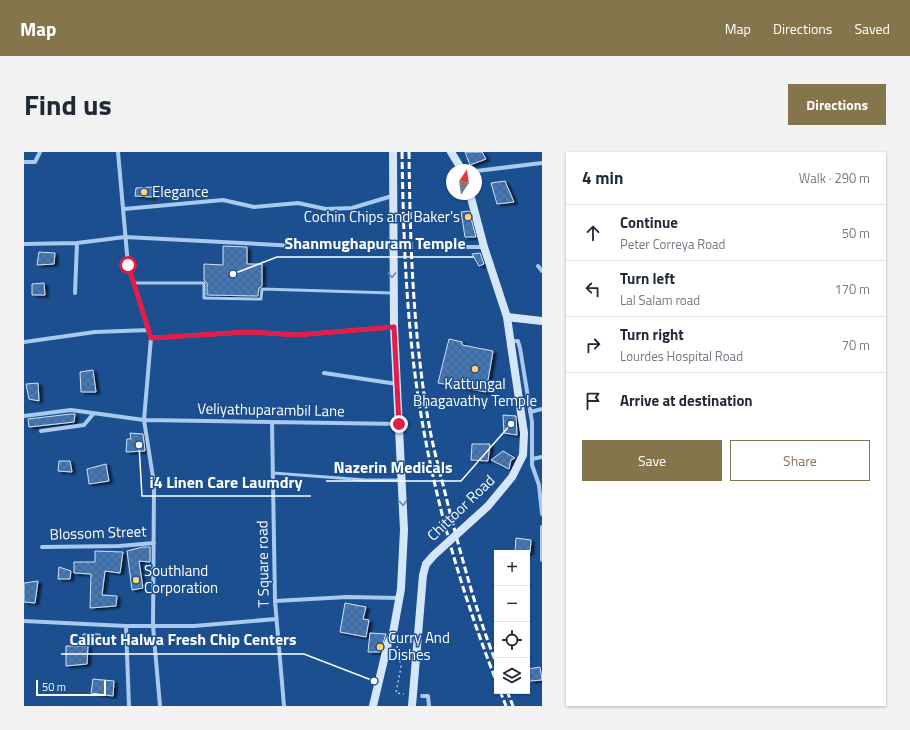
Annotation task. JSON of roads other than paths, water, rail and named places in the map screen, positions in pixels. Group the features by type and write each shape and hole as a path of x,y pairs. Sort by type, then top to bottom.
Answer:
{"street":[{"path":"24,162 35,162 40,152"},
{"path":"118,152 128,265 151,338 144,420 154,484 153,626 160,706"},
{"path":"373,706 388,643 393,633 399,598 404,530 393,293 393,152"},
{"path":"451,152 458,164"},
{"path":"482,170 542,163"},
{"path":"124,209 223,200 254,208 298,203 326,209 352,208 392,196"},
{"name":"Chittoor Road","path":"412,706 423,575 426,564 440,549 488,506 512,478 523,455 524,433 507,317 484,247 472,200"},
{"path":"24,244 77,243 125,238 296,246 393,248"},
{"path":"75,293 77,243"},
{"path":"422,248 484,247"},
{"path":"538,266 542,271"},
{"path":"507,317 542,321"},
{"path":"151,338 248,332 297,335 394,327"},
{"path":"24,342 95,332 149,330"},
{"path":"511,343 518,341 520,348 530,412 532,466 541,485 542,514"},
{"path":"324,373 397,384"},
{"path":"530,412 542,409"},
{"name":"Veliyathuparambil Lane","path":"24,416 71,410 144,420 399,424"},
{"path":"41,431 84,425 94,413"},
{"name":"T Square road","path":"272,422 275,602 284,706"},
{"path":"532,459 542,457"},
{"path":"542,527 542,559"},
{"name":"Blossom Street","path":"42,547 119,546 154,543"},
{"path":"275,602 347,597 399,598"},
{"path":"24,621 126,626 194,626 276,619"},
{"path":"126,626 129,706"},
{"path":"422,696 428,696 429,706"}],"lane":[{"path":"134,283 204,283 204,298 261,299 262,289 393,293"},
{"path":"273,473 366,480 401,480"}],"railway":[{"path":"402,152 406,275 412,349 424,434 443,519 468,602 494,675"},
{"path":"409,152 410,222 416,326 424,395 434,450 449,509 477,608 494,658"},
{"path":"501,694 506,706"},
{"path":"508,694 513,706"}],"place":[{"name":"Elegance","path":"144,192"},
{"name":"Cochin Chips and Baker's","path":"468,217"},
{"name":"Shanmughapuram Temple","path":"233,274"},
{"name":"Kattungal Bhagavathy Temple","path":"475,369"},
{"name":"Nazerin Medicals","path":"511,424"},
{"name":"i4 Linen Care Laumdry","path":"139,445"},
{"name":"Southland Corporation","path":"136,580"},
{"name":"Curry And Dishes","path":"380,647"},
{"name":"Calicut Halwa Fresh Chip Centers","path":"374,681"}]}
